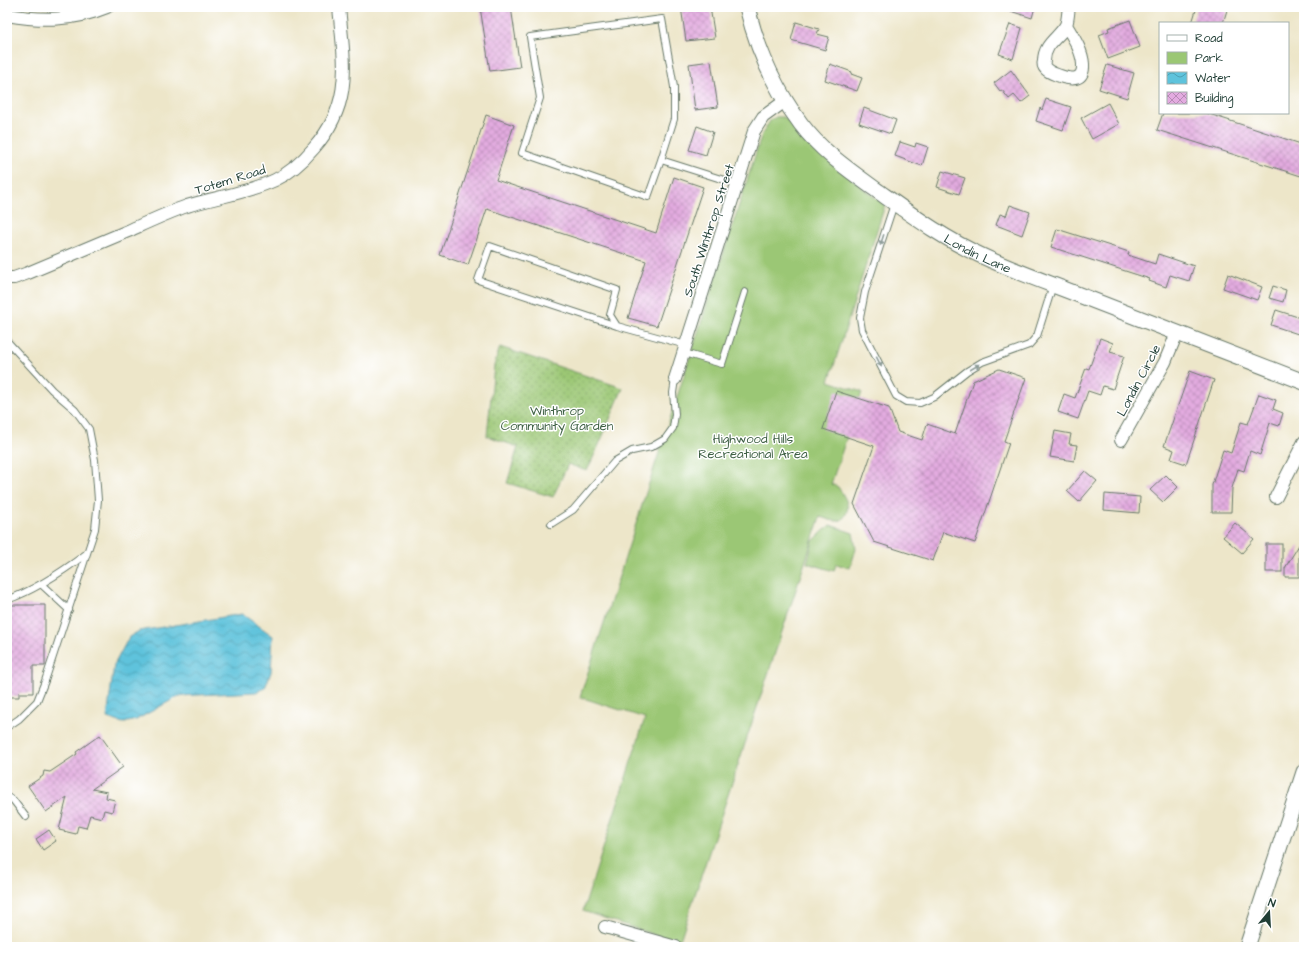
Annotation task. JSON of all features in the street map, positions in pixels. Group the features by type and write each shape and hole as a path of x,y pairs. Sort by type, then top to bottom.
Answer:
{"street":[{"path":"7,15 43,19 70,18 96,12 107,7"},
{"name":"Totem Road","path":"7,278 14,278 28,273 187,206 254,188 275,180 291,170 307,157 333,123 344,86 344,66 339,7"},
{"name":"Londin Lane","path":"746,7 761,54 785,101 801,124 835,159 926,225 982,256 1304,382"},
{"path":"1066,25 1069,7"},
{"name":"South Winthrop Street","path":"675,379 754,131 762,117 785,101"},
{"name":"Londin Circle","path":"1121,440 1165,362 1177,333"},
{"path":"1276,497 1304,442"},
{"path":"1247,947 1304,772"},
{"path":"605,927 676,947"}],"lane":[{"path":"662,19 674,87 674,119 661,160 648,197 522,153 540,98 530,36 662,19"},
{"path":"661,160 737,184"},
{"path":"894,203 865,292 860,318 862,330 896,396 906,402 920,403 934,398 967,371 982,362 1028,345 1037,336 1053,284"},
{"path":"617,326 610,315 617,290 490,246 478,280 685,349 722,364 745,292"},
{"path":"7,341 52,390 75,410 89,429 95,460 98,500 95,529 69,610 37,701 19,719 7,727"},
{"path":"551,524 573,510 615,461 632,450 651,447 665,439 673,428 675,414 673,393 675,379"},
{"path":"7,600 41,584 69,567 86,554"},
{"path":"41,584 69,610"},
{"path":"7,796 13,800 26,817"}],"green space":[{"name":"Highwood Hills Recreational Area","path":"776,117 784,117 865,190 885,205 829,381 862,392 831,484 838,487 845,497 847,513 844,518 839,521 832,521 820,517 679,943 583,911 645,718 580,697 762,134 770,121"},
{"name":"Winthrop Community Garden","path":"500,347 623,388 587,471 568,464 553,497 507,483 518,447 487,436 494,366"},
{"path":"830,525 853,533 856,549 850,568 836,564 834,571 807,563 813,541"}],"water":[{"path":"242,614 273,636 271,672 265,688 256,692 179,696 136,720 123,723 107,718 114,665 129,637 139,631"}],"building":[{"path":"480,7 511,7 520,67 490,71"},
{"path":"681,7 710,7 715,38 686,41"},
{"path":"1004,7 1035,7 1032,18 1004,9"},
{"path":"1197,7 1228,7 1223,22 1192,22"},
{"path":"1130,20 1140,47 1108,59 1099,35 1109,31 1108,28"},
{"path":"796,22 819,29 817,34 829,37 825,50 791,40"},
{"path":"1010,24 1022,28 1013,59 999,54"},
{"path":"711,61 718,107 695,110 689,64"},
{"path":"830,64 852,72 851,74 862,78 857,91 825,80"},
{"path":"1107,65 1134,73 1127,98 1099,89"},
{"path":"1011,70 1030,96 1021,103 1014,95 1009,99 994,83"},
{"path":"1046,99 1071,107 1063,130 1036,121 1040,108 1042,110"},
{"path":"1108,103 1119,124 1092,139 1081,118"},
{"path":"864,108 896,120 891,134 859,123"},
{"path":"1163,114 1209,114 1304,145 1304,177 1157,130"},
{"path":"486,115 514,125 496,180 656,233 674,177 703,187 657,326 628,318 646,261 487,209 468,265 440,255"},
{"path":"697,126 713,132 706,155 689,150"},
{"path":"900,142 915,147 916,143 928,147 922,166 895,156"},
{"path":"942,171 965,178 959,194 937,187"},
{"path":"1010,205 1030,212 1022,235 996,225 1000,214 1006,216"},
{"path":"1057,229 1129,252 1128,255 1155,264 1158,254 1194,266 1189,281 1170,275 1166,287 1149,281 1150,279 1051,247"},
{"path":"1228,274 1262,287 1257,300 1223,288"},
{"path":"1273,286 1286,290 1283,302 1269,298"},
{"path":"1276,310 1304,319 1304,336 1271,325"},
{"path":"1100,338 1113,343 1110,352 1124,356 1113,389 1103,386 1100,395 1088,391 1078,419 1058,412 1064,394 1075,398 1086,368 1089,369"},
{"path":"999,369 1026,378 1004,441 1009,443 975,543 943,532 933,561 874,542 854,504 874,446 823,429 836,391 889,408 898,432 922,440 927,424 955,434 973,381"},
{"path":"1190,371 1214,380 1186,464 1171,459 1174,450 1164,446"},
{"path":"1259,394 1276,400 1273,409 1283,413 1279,426 1270,423 1260,455 1250,451 1244,471 1238,469 1232,488 1231,512 1212,512 1212,485 1223,450 1231,453 1241,422 1248,424"},
{"path":"1055,431 1071,434 1069,444 1077,445 1074,461 1050,457"},
{"path":"1085,471 1097,481 1079,502 1067,491"},
{"path":"1166,475 1178,487 1163,502 1150,490"},
{"path":"1105,494 1140,497 1139,513 1104,510"},
{"path":"1235,523 1254,539 1242,553 1223,537"},
{"path":"1266,544 1282,544 1282,572 1266,572"},
{"path":"1299,545 1299,577 1285,577 1285,568"},
{"path":"7,605 45,605 45,666 33,666 33,693 19,693 19,697 7,697"},
{"path":"100,735 123,767 92,789 107,792 106,798 115,800 112,812 104,810 102,818 90,815 86,828 78,826 76,834 59,830 67,797 46,812 28,786 43,776 44,771 50,772 77,754 76,752"},
{"path":"49,830 56,841 43,850 36,839"}]}
